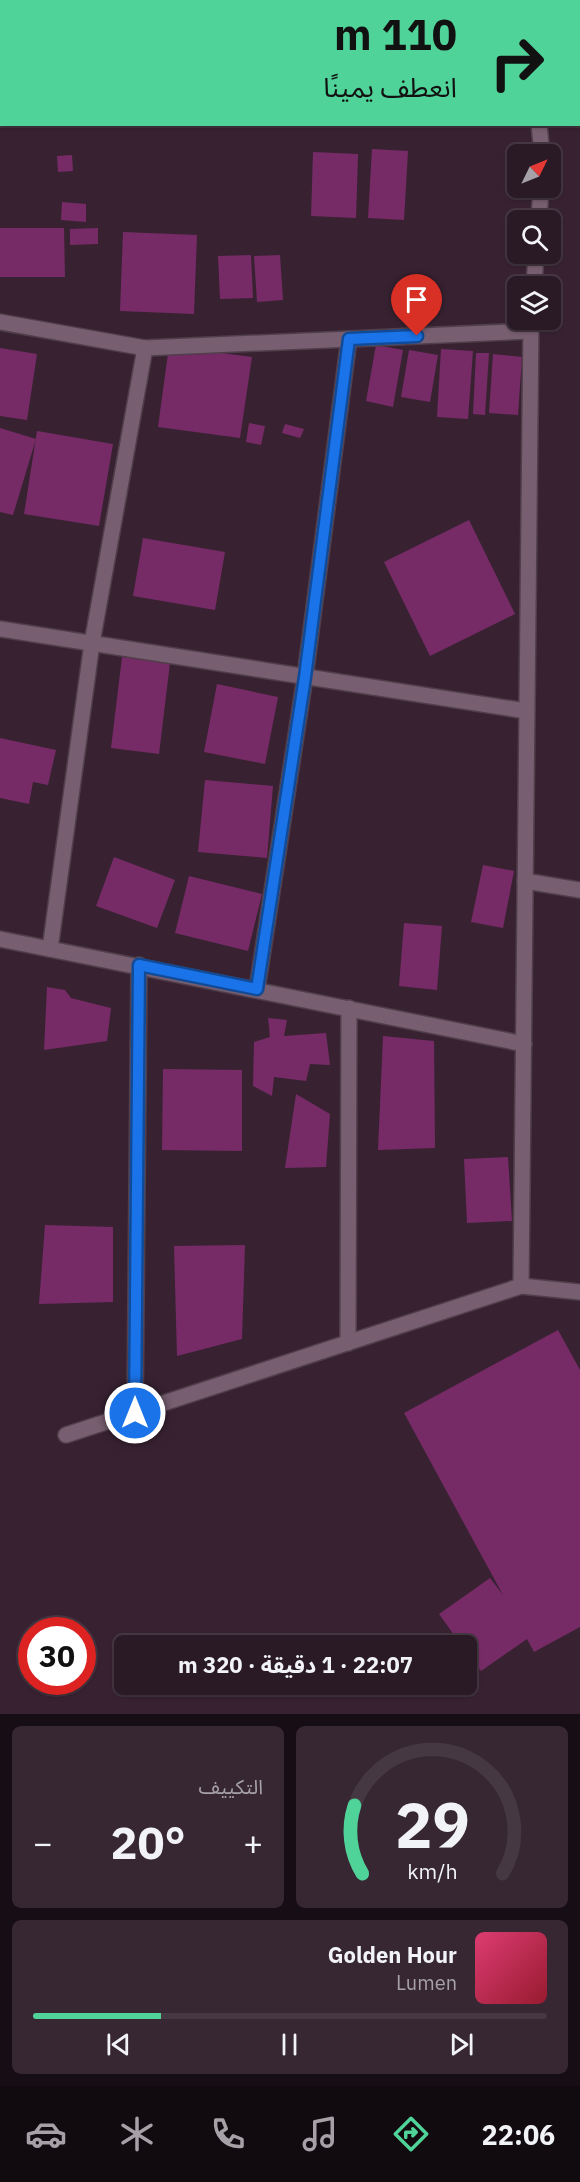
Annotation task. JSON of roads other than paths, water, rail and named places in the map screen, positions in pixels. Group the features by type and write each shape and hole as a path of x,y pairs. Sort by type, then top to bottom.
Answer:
{"street":[{"path":"540,126 541,144"},
{"path":"0,322 145,348 349,339 507,327"},
{"path":"521,1286 531,330"},
{"path":"257,989 305,677 349,339"},
{"path":"50,949 92,643 145,348"},
{"path":"0,629 526,711"},
{"path":"525,880 580,890"},
{"path":"0,939 139,965 524,1044"},
{"path":"135,1413 139,965"},
{"path":"348,1343 350,1008"},
{"path":"66,1435 521,1286 580,1292"}]}
